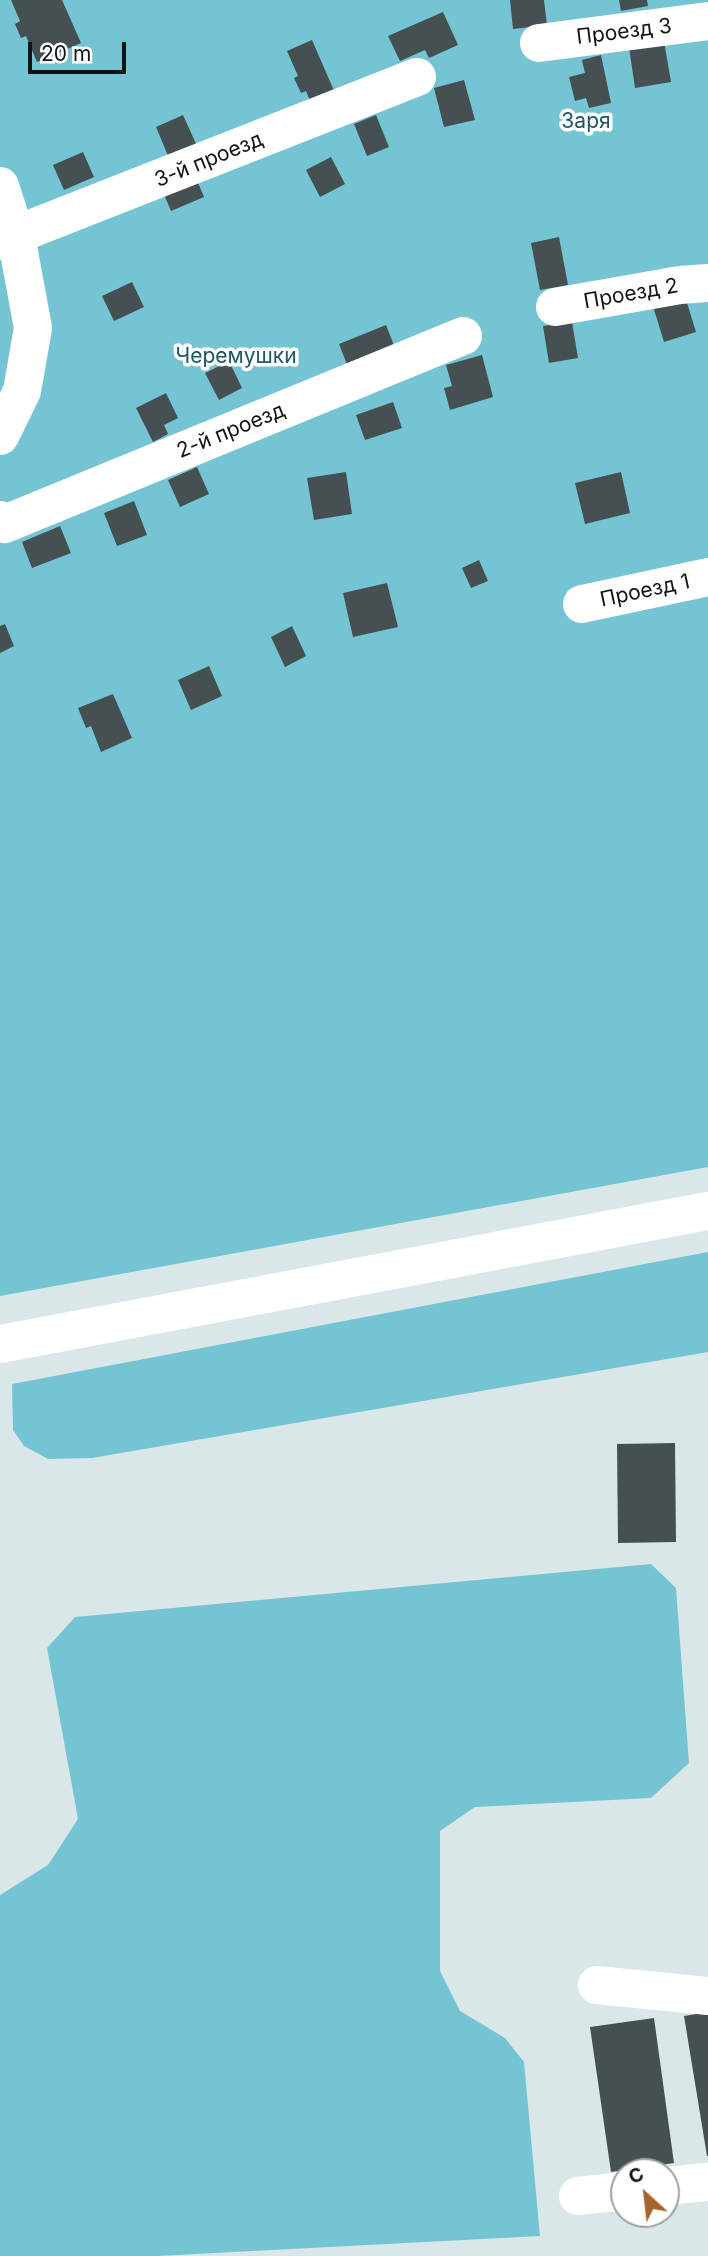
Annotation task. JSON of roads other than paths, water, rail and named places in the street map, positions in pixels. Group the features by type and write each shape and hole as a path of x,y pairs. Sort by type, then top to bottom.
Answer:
{"main road":[{"name":"Проезд 3","path":"539,43 708,21"},
{"name":"3-й проезд","path":"8,238 417,77"},
{"path":"0,186 8,238 33,328 22,391 0,436"},
{"name":"Проезд 2","path":"555,307 708,283"},
{"name":"2-й проезд","path":"0,520 5,524 463,336"},
{"name":"Проезд 1","path":"582,604 708,577"},
{"path":"0,1344 708,1212"},
{"path":"597,1985 708,1996"},
{"path":"680,2185 708,2182"},
{"path":"578,2196 610,2193"}],"park label":[{"name":"Заря","path":"586,122"},
{"name":"Черемушки","path":"236,357"}]}
